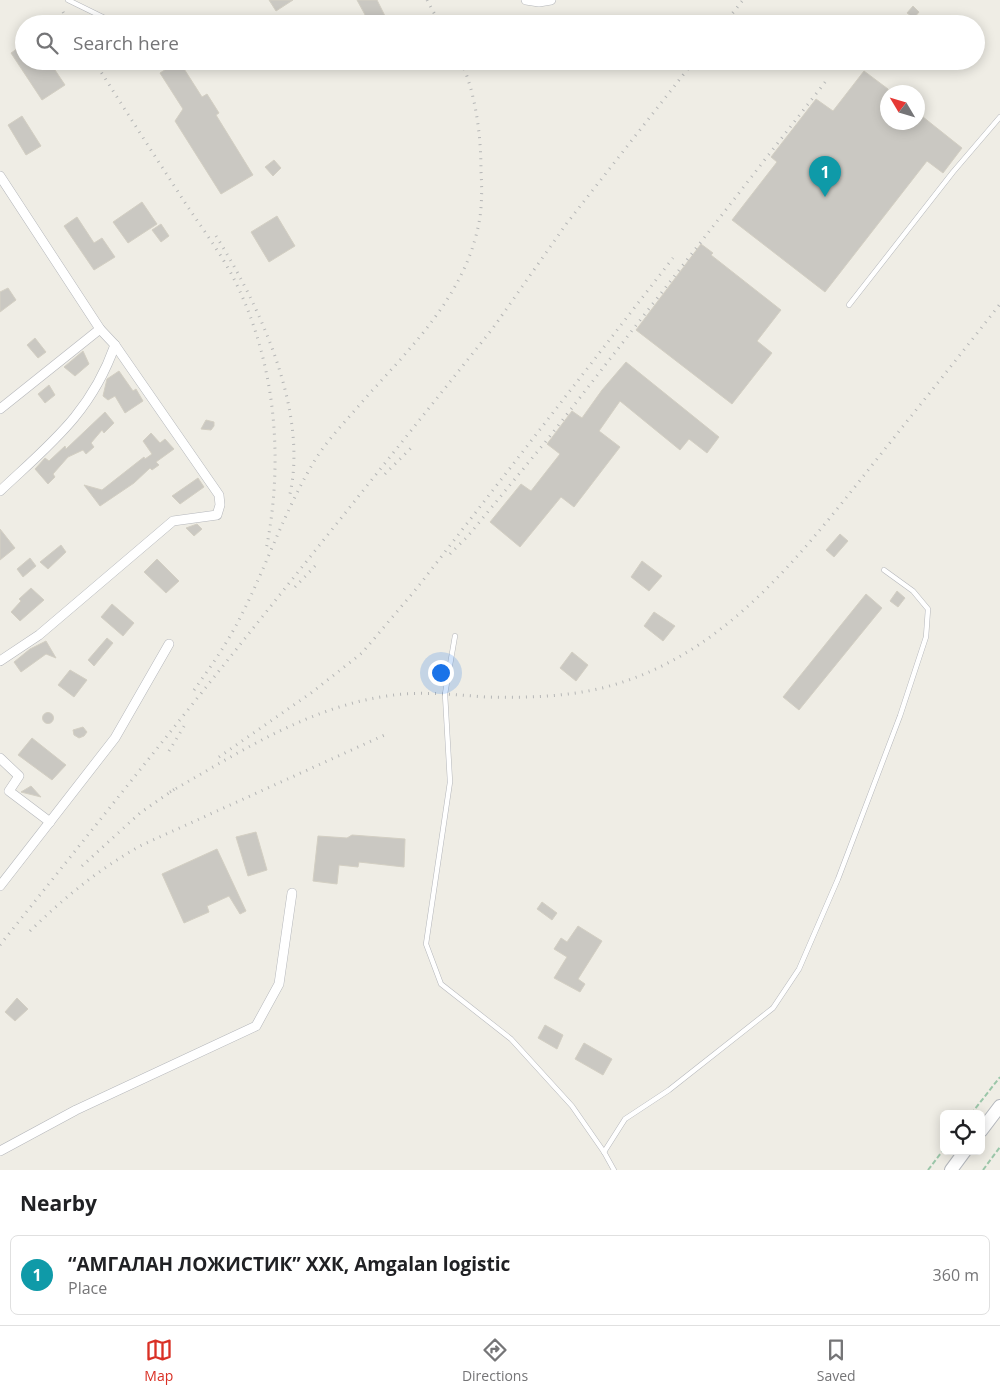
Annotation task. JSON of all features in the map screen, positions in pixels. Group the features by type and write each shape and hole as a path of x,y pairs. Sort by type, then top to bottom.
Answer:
{"main road":[{"path":"985,1126 1000,1106"},
{"path":"951,1170 963,1155"}],"street":[{"path":"526,0 539,2 551,0"},
{"path":"0,177 100,329 115,346 219,495 220,505 217,515 173,521 39,636 0,661"},
{"path":"0,409 100,329"},
{"path":"0,491 77,417 106,371 115,346"},
{"path":"0,886 115,738 169,644"},
{"path":"0,758 19,776 9,791 50,822"},
{"path":"0,1151 76,1110 256,1026 279,984 292,893"}],"lane":[{"path":"68,0 99,15"},
{"path":"849,306 953,172 1000,117"},
{"path":"604,1152 625,1118 669,1090 773,1008 799,969 838,879 900,716 926,636 928,609 913,591 884,570"},
{"path":"455,636 445,694 450,782 426,944 441,984 511,1039 572,1106 604,1152 614,1170"}],"path":[{"path":"974,1110 1000,1077"},
{"path":"983,1170 1000,1147"},
{"path":"928,1170 940,1154"}],"building":[{"path":"269,0 293,0 276,11"},
{"path":"357,0 377,0 384,15 365,15"},
{"path":"913,6 919,12 916,15 907,13"},
{"path":"15,50 15,59 11,53"},
{"path":"22,70 55,70 65,85 42,100"},
{"path":"165,70 185,70 202,97 207,94 219,113 216,115 253,175 221,194 175,121 183,109 160,73"},
{"path":"864,71 883,85 880,85 880,130 925,130 925,119 962,148 943,173 927,161 825,292 732,220 777,162 771,157 816,99 833,111"},
{"path":"22,116 41,146 26,155 8,125"},
{"path":"274,160 281,168 273,176 265,167"},
{"path":"142,202 157,224 128,243 113,222"},
{"path":"277,216 295,246 269,262 251,232"},
{"path":"77,217 94,243 102,238 115,257 94,270 64,226"},
{"path":"161,224 169,236 161,242 152,230"},
{"path":"701,244 713,253 711,255 781,310 757,341 772,353 732,404 636,330"},
{"path":"8,288 16,300 0,312 0,292"},
{"path":"35,338 46,352 38,358 27,345"},
{"path":"83,351 89,364 75,376 64,367"},
{"path":"626,362 719,437 707,453 689,439 680,450 620,401 599,431 620,447 574,507 561,497 520,547 490,522 521,484 531,491 560,454 547,444 572,411 582,418 602,390"},
{"path":"119,371 133,391 136,389 143,401 125,413 115,396 108,400 103,396 107,379"},
{"path":"49,385 55,395 45,403 38,394"},
{"path":"105,412 114,423 104,433 102,430 91,443 94,447 86,454 83,450 68,457 53,474 55,477 48,484 35,469 45,458 49,461 65,446 66,449"},
{"path":"206,420 214,422 211,430 201,429"},
{"path":"151,433 160,443 165,439 174,449 156,462 159,465 152,470 150,468 134,483 100,506 84,485 102,490 144,457 145,459 152,454 143,441"},
{"path":"198,478 204,487 180,504 172,496"},
{"path":"197,524 202,529 194,536 186,528"},
{"path":"0,529 15,548 0,560"},
{"path":"840,534 848,541 834,557 826,550"},
{"path":"61,545 66,552 48,569 40,562"},
{"path":"30,558 36,566 23,577 17,569"},
{"path":"157,559 179,581 166,593 144,572"},
{"path":"642,561 662,576 649,591 631,577"},
{"path":"31,588 44,600 20,621 11,612 21,601 19,599"},
{"path":"897,591 905,598 898,607 890,601"},
{"path":"866,594 882,608 799,710 783,697"},
{"path":"112,604 134,623 123,636 101,617"},
{"path":"654,612 675,626 663,641 644,626"},
{"path":"107,638 113,643 94,666 88,660"},
{"path":"46,641 56,658 46,654 21,672 14,662 30,649"},
{"path":"572,652 588,665 576,681 560,668"},
{"path":"70,670 87,680 74,697 58,685"},
{"path":"46,713 50,713 53,718 52,722 46,723 43,720 43,716"},
{"path":"83,727 87,732 84,736 79,738 74,735 73,730"},
{"path":"32,738 66,765 52,780 18,755"},
{"path":"31,786 41,797 21,792"},
{"path":"256,832 267,870 248,876 236,837"},
{"path":"352,835 405,839 404,867 359,862 358,867 339,865 337,884 313,881 318,836 347,838"},
{"path":"217,849 246,911 240,914 229,896 207,906 209,912 184,923 162,874"},
{"path":"542,902 557,913 552,920 537,909"},
{"path":"578,926 602,941 578,979 585,984 580,992 554,978 567,957 554,949 561,938 567,942"},
{"path":"17,998 28,1009 15,1021 5,1012"},
{"path":"545,1025 563,1035 557,1049 538,1038"},
{"path":"584,1043 612,1059 603,1075 575,1059"}],"railway":[{"path":"427,0 435,15"},
{"path":"731,15 743,0"},
{"path":"100,70 224,260 249,313 260,345 273,413 275,482 266,550"},
{"path":"194,690 218,656 239,620 284,519 315,460 337,430 418,339 435,317 463,270 473,245 480,217 482,189 477,115 464,70"},
{"path":"0,945 493,328 567,223 687,70"},
{"path":"450,554 468,536 547,440 826,81"},
{"path":"216,236 233,264 264,328 277,362 287,397 293,431 294,465 289,498"},
{"path":"219,757 311,693 362,653 417,588 673,258"},
{"path":"170,792 253,744 311,717 341,706 372,698 414,693 486,697 544,696 573,693 602,688 645,674 685,653 721,628 755,600 787,568 845,499 1000,304"},
{"path":"385,474 413,446"},
{"path":"295,587 318,563"},
{"path":"169,751 186,723"},
{"path":"30,931 83,884 112,863 142,845 389,733"},
{"path":"82,866 140,813 176,788"}],"place":[{"name":"“АМГАЛАН ЛОЖИСТИК” ХХК, Amgalan logistic","path":"825,197"}]}
